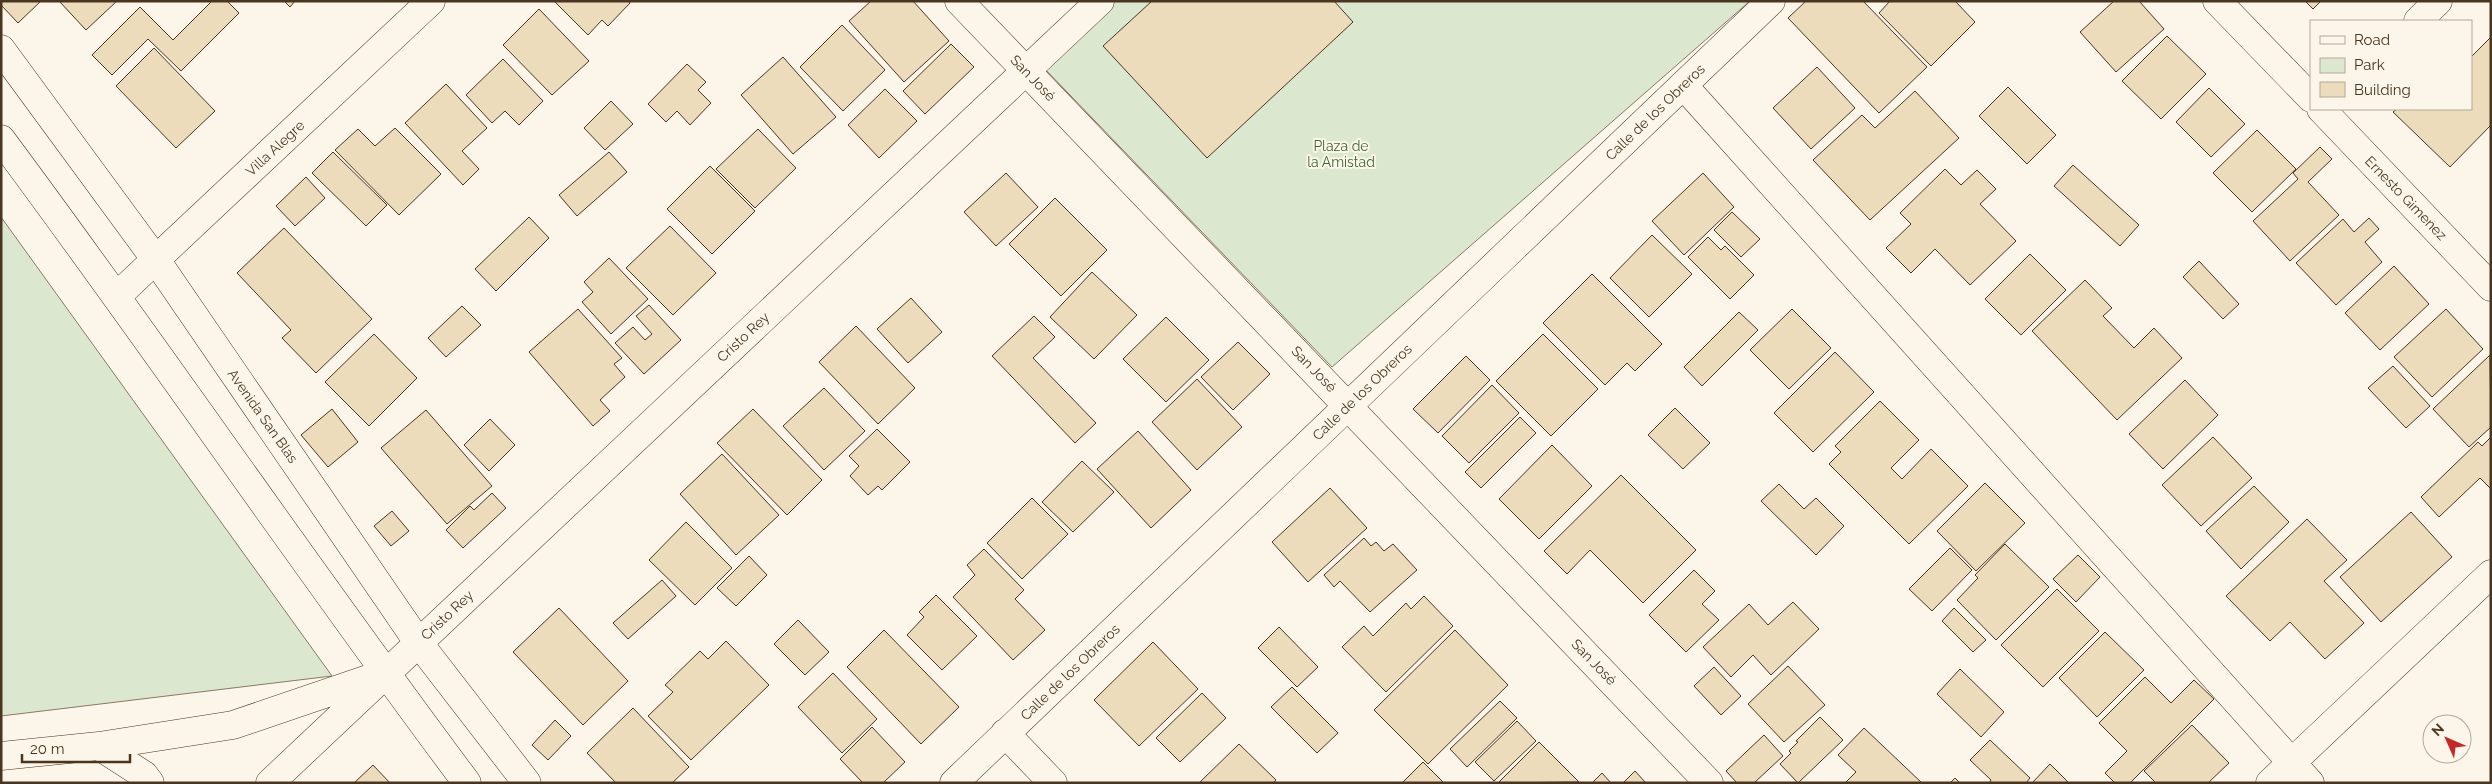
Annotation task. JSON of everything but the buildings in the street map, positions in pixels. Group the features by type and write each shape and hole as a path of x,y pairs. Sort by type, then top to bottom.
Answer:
{"street":[{"name":"Villa Alegre","path":"118,296 431,1"},
{"name":"San José","path":"958,1 1709,783"},
{"name":"Cristo Rey","path":"270,783 1100,1"},
{"name":"Calle de los Obreros","path":"954,783 1771,1"},
{"name":"Ernesto Gimenez","path":"2217,1 2310,96"},
{"path":"2419,20 2438,1"},
{"name":"Avenida San Blas","path":"1,49 156,260 418,642 527,783"},
{"path":"1683,85 2310,783"},
{"name":"Ernesto Gimenez","path":"2324,110 2491,287"},
{"path":"1,138 118,296 385,673 467,783"},
{"path":"2270,783 2491,574"},
{"path":"1,756 99,746 233,725 385,673"},
{"path":"1005,734 1053,783"},
{"path":"99,746 144,775 150,783"}],"green space":[{"name":"Plaza de la Amistad","path":"1110,1 1750,1 1332,367 1042,66"},
{"path":"1,217 332,676 1,716"}]}
